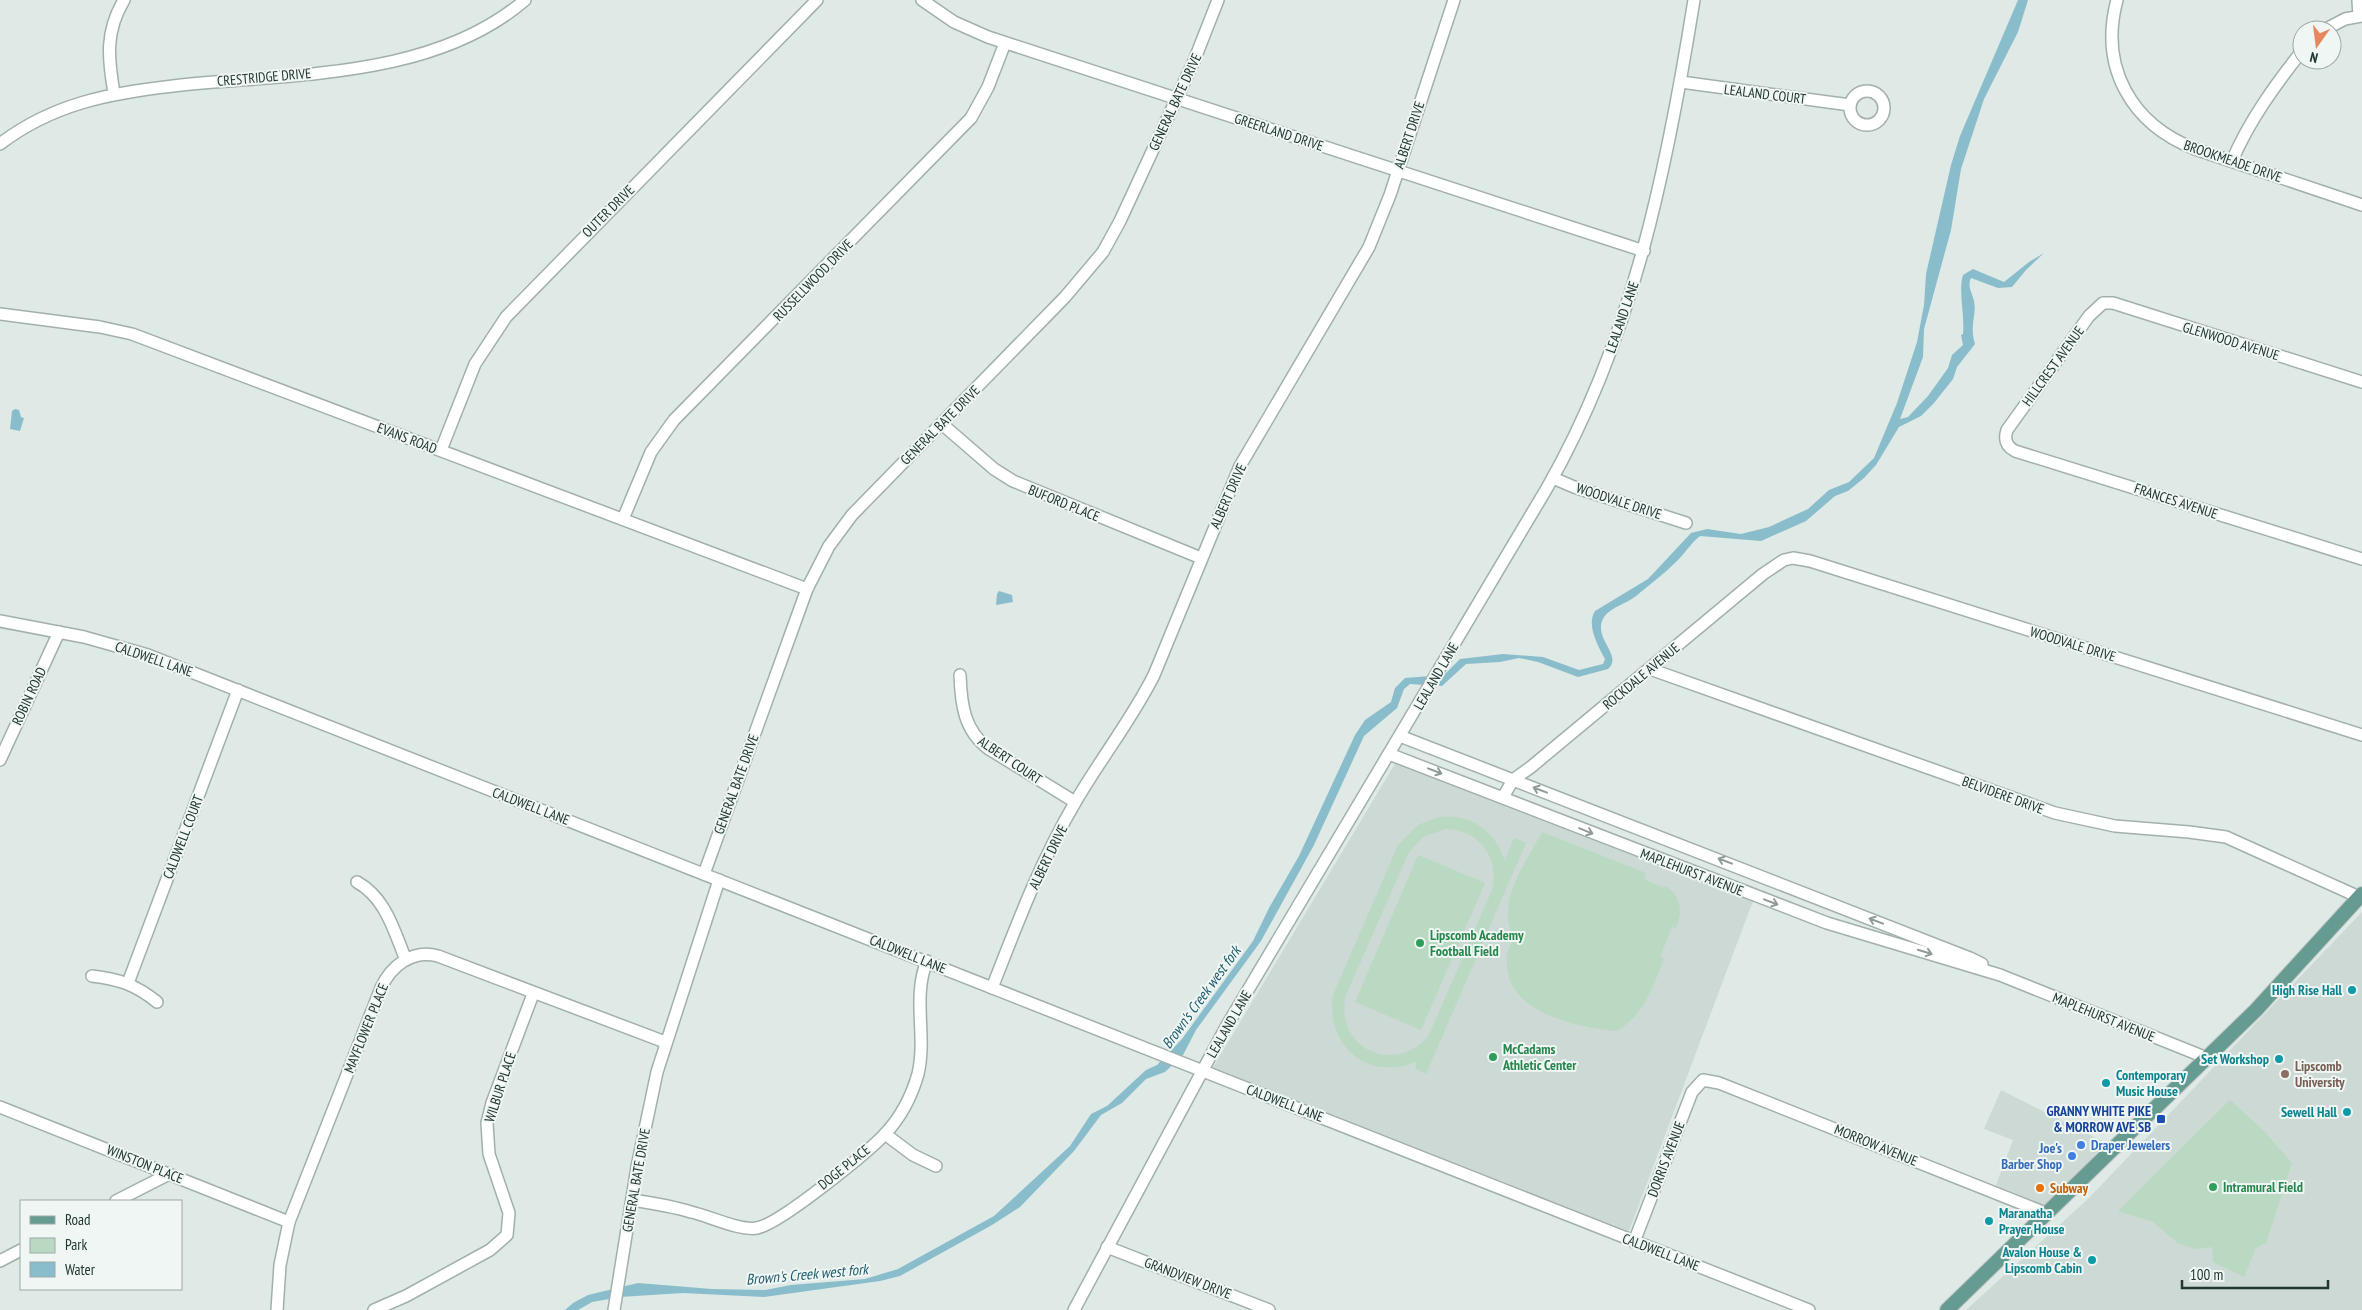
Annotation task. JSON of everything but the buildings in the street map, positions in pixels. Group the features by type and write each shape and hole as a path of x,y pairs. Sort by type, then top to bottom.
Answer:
{"main road":[{"path":"1947,1310 2256,1010 2361,896"}],"street":[{"path":"114,93 109,63 109,41 114,17 124,0"},
{"name":"CRESTRIDGE DRIVE","path":"0,144 49,114 114,93 230,79 360,67 396,61 435,49 472,34 508,13 525,0"},
{"name":"OUTER DRIVE","path":"440,450 475,364 506,317 817,0"},
{"name":"GREERLAND DRIVE","path":"922,0 954,22 1004,42 1644,251"},
{"name":"GENERAL BATE DRIVE","path":"704,874 807,589 820,562 839,531 1066,297 1102,252 1120,221 1177,99 1202,44 1218,0"},
{"name":"ALBERT DRIVE","path":"992,988 1034,883 1075,802 1148,687 1240,466 1369,247 1398,171 1454,0"},
{"name":"LEALAND LANE","path":"1074,1310 1202,1071 1282,932 1390,754 1553,478 1583,417 1609,354 1644,251 1664,170 1694,0"},
{"name":"BROOKMEADE DRIVE","path":"2117,0 2112,33 2114,62 2121,83 2132,102 2144,116 2176,141 2362,205"},
{"path":"2342,20 2361,16 2358,0"},
{"name":"RUSSELLWOOD DRIVE","path":"623,519 651,452 674,420 971,118 988,87 1004,42"},
{"path":"2232,161 2244,135 2258,112 2292,65"},
{"name":"LEALAND COURT","path":"1681,82 1850,106"},
{"name":"GLENWOOD AVENUE","path":"2100,304 2113,303 2362,382"},
{"name":"HILLCREST AVENUE","path":"2007,430 2089,316 2100,304"},
{"name":"EVANS ROAD","path":"0,314 100,327 132,334 807,589"},
{"name":"BUFORD PLACE","path":"942,424 994,469 1013,481 1201,558"},
{"name":"FRANCES AVENUE","path":"2007,430 2006,442 2015,450 2362,559"},
{"name":"WOODVALE DRIVE","path":"1553,478 1574,487 1686,523"},
{"name":"WOODVALE DRIVE","path":"1784,560 1793,558 1810,561 2362,735"},
{"name":"ROCKDALE AVENUE","path":"1502,797 1513,780 1650,669 1743,590 1784,560"},
{"name":"CALDWELL LANE","path":"0,621 59,632 133,650 927,961 1150,1052 1294,1106 1809,1310"},
{"name":"ROBIN ROAD","path":"0,760 59,632"},
{"name":"BELVIDERE DRIVE","path":"1650,669 2072,818 2114,826 2189,832 2226,838 2361,896"},
{"name":"ALBERT COURT","path":"960,675 964,716 977,739 989,749 1075,802"},
{"name":"CALDWELL COURT","path":"128,983 238,690"},
{"name":"MAPLEHURST AVENUE","path":"1400,736 1961,954 2000,975"},
{"name":"MAPLEHURST AVENUE","path":"1390,754 1661,861 1827,923 2000,975 2207,1058"},
{"name":"GENERAL BATE DRIVE","path":"614,1307 644,1129 665,1042 719,880"},
{"path":"357,882 372,891 384,907 406,960 420,955 433,955 665,1042"},
{"name":"MAYFLOWER PLACE","path":"278,1310 280,1265 289,1222 381,988 392,970 406,960"},
{"name":"DOGE PLACE","path":"632,1200 667,1206 744,1227 757,1228 781,1217 885,1134 909,1096 918,1072 922,1047 919,996 927,961"},
{"path":"92,976 128,983 157,1002"},
{"name":"WILBUR PLACE","path":"374,1310 406,1296 490,1250 507,1235 510,1222 509,1213 489,1154 487,1124 492,1103 533,994"},
{"name":"MORROW AVENUE","path":"1703,1080 1719,1083 2048,1214"},
{"name":"DORRIS AVENUE","path":"1634,1242 1692,1092 1703,1080"},
{"name":"WINSTON PLACE","path":"0,1107 289,1222"},
{"path":"885,1134 905,1150 936,1166"},
{"path":"118,1200 169,1174"},
{"name":"GRANDVIEW DRIVE","path":"1107,1247 1269,1310"},
{"path":"0,1261 20,1251"}],"shaded area":[{"path":"1396,762 1753,901 1629,1231 1212,1069"},
{"name":"Lipscomb University","path":"2362,912 2362,1310 1966,1310 2089,1198"},
{"path":"2001,1090 2106,1143 2046,1207 1994,1190 2013,1140 1984,1129"}],"green space":[{"path":"1439,817 1461,818 1471,821 1480,826 1495,840 1505,860 1514,838 1526,843 1426,1074 1415,1068 1417,1061 1399,1067 1382,1067 1367,1063 1354,1055 1343,1044 1336,1030 1332,1013 1333,995 1398,845 1418,825","holes":["1445,829 1457,830 1477,840 1490,857 1494,878 1492,890 1429,1035 1415,1048 1400,1054 1384,1055 1370,1051 1358,1042 1349,1030 1344,1014 1346,995 1409,852 1423,837"]},
{"path":"1542,832 1646,873 1644,879 1664,888 1666,886 1675,895 1679,904 1680,915 1676,928 1672,927 1660,957 1664,959 1651,990 1641,1009 1626,1025 1616,1031 1585,1026 1552,1016 1536,1009 1523,999 1513,987 1508,973 1507,961 1507,954 1512,939 1508,920 1511,892 1520,871"},
{"name":"Lipscomb Academy Football Field","path":"1418,855 1485,883 1421,1030 1355,1002"},
{"name":"Intramural Field","path":"2230,1100 2263,1130 2292,1163 2266,1243 2256,1248 2244,1277 2213,1262 2212,1247 2195,1249 2178,1243 2153,1222 2118,1211"}],"water":[{"path":"2018,0 2028,0 2018,32 1984,99 1961,169 1951,230 1924,329 1923,357 1900,419 1908,417 1928,396 1948,368 1952,355 1963,345 1961,335 1963,334 1963,327 1961,288 1963,275 1973,269 2004,282 2029,262 2044,253 2012,287 1998,288 1971,278 1970,286 1975,306 1973,337 1975,344 1957,367 1953,379 1934,403 1921,416 1899,427 1876,465 1864,478 1848,491 1835,496 1806,521 1761,541 1700,536 1662,575 1636,596 1604,617 1601,632 1612,658 1612,664 1608,669 1578,677 1538,662 1519,658 1500,662 1466,664 1442,686 1410,684 1404,689 1397,708 1364,736 1314,845 1261,941 1196,1030 1183,1055 1165,1072 1146,1079 1122,1103 1101,1115 1074,1151 1020,1207 992,1225 900,1276 880,1281 764,1297 683,1293 620,1297 592,1302 578,1310 565,1310 588,1295 638,1283 712,1289 765,1290 791,1285 865,1279 898,1269 994,1216 1070,1146 1091,1114 1107,1106 1146,1070 1157,1065 1182,1039 1253,941 1269,908 1299,856 1355,735 1365,720 1391,702 1395,688 1405,678 1444,675 1460,659 1503,654 1543,657 1579,670 1603,664 1605,659 1592,629 1595,611 1648,579 1691,533 1707,529 1741,534 1769,527 1808,509 1829,490 1849,482 1874,458 1897,403 1917,342 1924,305 1926,274 1951,165 1960,136"},
{"path":"15,409 19,410 21,417 24,418 20,431 10,429 12,411"},
{"path":"999,591 1012,595 1013,602 996,605"}],"place":[{"name":"Lipscomb Academy Football Field","path":"1420,943"},
{"name":"High Rise Hall","path":"2352,990"},
{"name":"McCadams Athletic Center","path":"1493,1057"},
{"name":"Set Workshop","path":"2279,1059"},
{"name":"Lipscomb University","path":"2285,1074"},
{"name":"Contemporary Music House","path":"2106,1083"},
{"name":"Sewell Hall","path":"2347,1112"},
{"name":"GRANNY WHITE PIKE & MORROW AVE SB","path":"2161,1119"},
{"name":"Draper Jewelers","path":"2081,1145"},
{"name":"Joe's Barber Shop","path":"2072,1156"},
{"name":"Intramural Field","path":"2213,1187"},
{"name":"Subway","path":"2040,1188"},
{"name":"Maranatha Prayer House","path":"1989,1221"},
{"name":"Avalon House & Lipscomb Cabin","path":"2092,1260"}],"water label":[{"name":"Brown's Creek west fork","path":"1201,997"},
{"name":"Brown's Creek west fork","path":"807,1274"}]}
